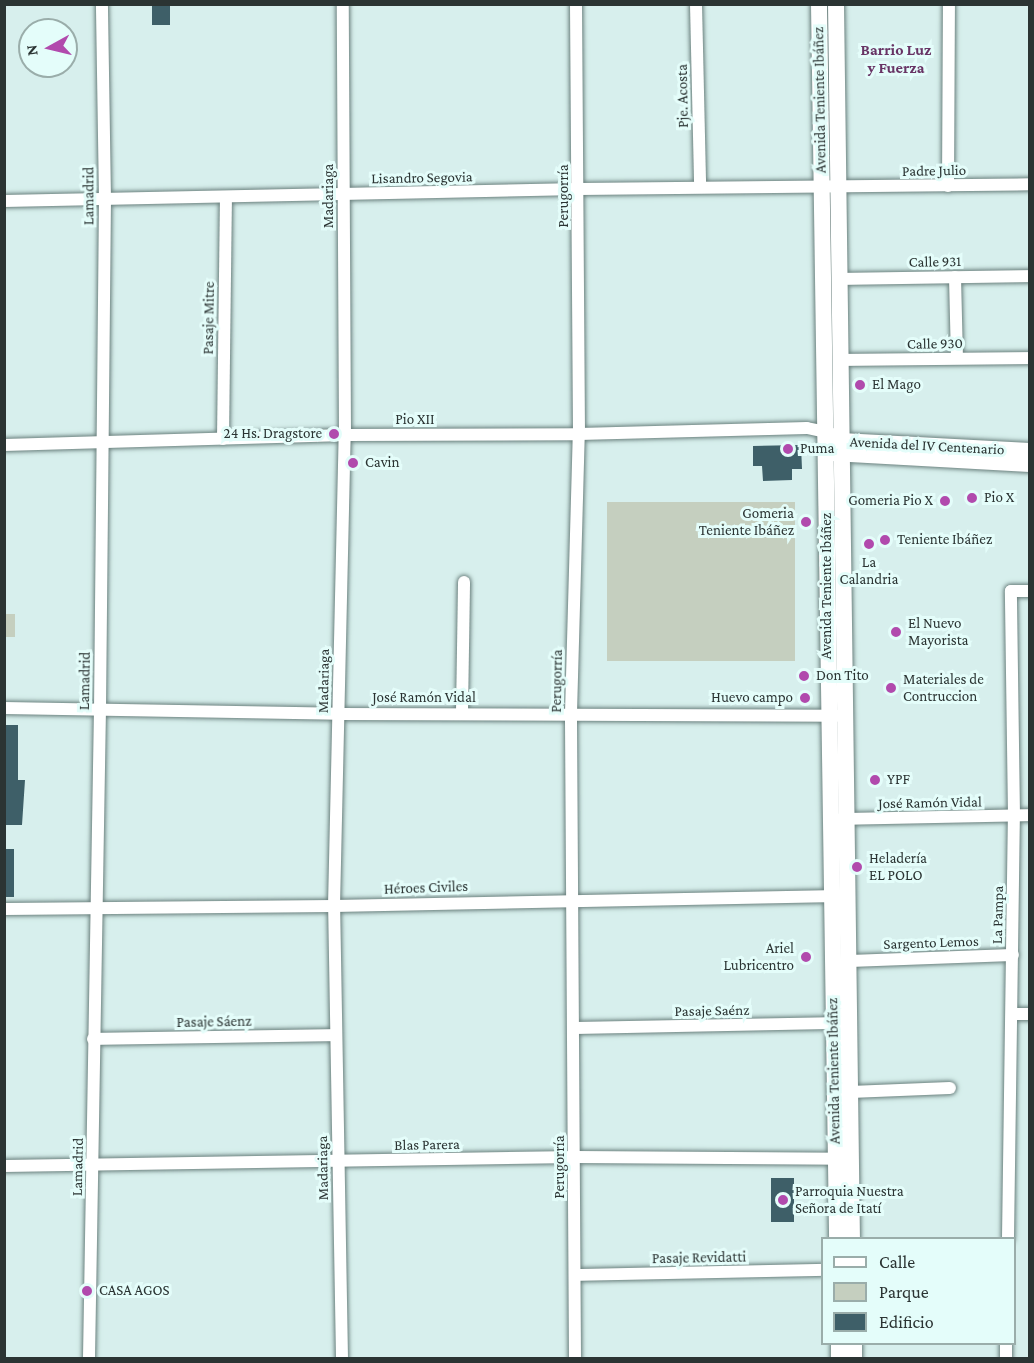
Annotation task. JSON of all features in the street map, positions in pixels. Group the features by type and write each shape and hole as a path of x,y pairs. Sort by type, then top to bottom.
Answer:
{"main road":[{"name":"Avenida Teniente Ibáñez","path":"819,4 826,432 836,449"},
{"name":"Avenida Teniente Ibáñez","path":"836,4 842,279 842,360 836,449 836,716 841,896 843,1159 852,1237"},
{"name":"Avenida del IV Centenario","path":"836,449 1029,451"},
{"name":"Avenida del IV Centenario","path":"836,449 1029,464"},
{"name":"Avenida Teniente Ibáñez","path":"837,1237 850,1092 841,1023 849,961 841,896"}],"street":[{"name":"Lamadrid","path":"89,1359 100,710 105,200 102,4"},
{"name":"Madariaga","path":"342,1359 334,906 345,435 343,4"},
{"name":"Perugorría","path":"575,1359 575,1028 571,713 579,434 576,4"},
{"name":"Pje. Acosta","path":"696,4 700,187"},
{"path":"948,186 950,4"},
{"name":"Padre Julio","path":"840,188 1029,184"},
{"name":"Lisandro Segovia","path":"4,201 700,187 840,188"},
{"name":"Pasaje Mitre","path":"223,439 226,197"},
{"name":"Calle 931","path":"842,279 1029,276"},
{"path":"955,277 957,358"},
{"name":"Calle 930","path":"842,360 1029,358"},
{"name":"Pio XII","path":"4,445 345,435 579,434 807,428 826,432"},
{"path":"462,712 464,582"},
{"name":"La Pampa","path":"1008,1237 1014,816 1011,591 1029,591"},
{"name":"José Ramón Vidal","path":"4,708 338,714 462,712 836,716"},
{"name":"José Ramón Vidal","path":"839,819 1029,815"},
{"name":"Héroes Civiles","path":"4,909 95,906 334,906 572,899 841,896"},
{"name":"Sargento Lemos","path":"849,961 1013,955"},
{"path":"1012,1014 1029,1014"},
{"name":"Pasaje Saénz","path":"575,1028 841,1023"},
{"name":"Pasaje Sáenz","path":"93,1039 336,1035"},
{"path":"850,1092 950,1088"},
{"name":"Blas Parera","path":"4,1166 575,1157 843,1159"},
{"name":"Pasaje Revidatti","path":"575,1275 821,1270"}],"green space":[{"path":"607,502 795,502 795,661 607,661"},
{"path":"5,614 15,614 15,637 5,637"}],"building":[{"path":"152,4 170,4 170,25 152,25"},
{"path":"801,445 802,469 792,469 792,480 763,481 762,466 753,466 753,446"},
{"path":"4,725 18,725 18,780 25,780 22,825 6,825"},
{"path":"4,849 14,849 14,897 4,897"},
{"name":"Parroquia Nuestra Señora de Itatí","path":"771,1178 794,1178 794,1222 771,1222"}],"place":[{"name":"El Mago","path":"860,385"},
{"name":"24 Hs. Dragstore","path":"334,434"},
{"name":"Puma","path":"788,449"},
{"name":"Cavin","path":"353,463"},
{"name":"Pio X","path":"972,498"},
{"name":"Gomeria Pio X","path":"945,501"},
{"name":"Gomeria Teniente Ibáñez","path":"806,522"},
{"name":"Teniente Ibáñez","path":"885,540"},
{"name":"La Calandria","path":"869,544"},
{"name":"El Nuevo Mayorista","path":"896,632"},
{"name":"Don Tito","path":"804,676"},
{"name":"Materiales de Contruccion","path":"891,688"},
{"name":"Huevo campo","path":"805,698"},
{"name":"YPF","path":"875,780"},
{"name":"Heladería EL POLO","path":"857,867"},
{"name":"Ariel Lubricentro","path":"806,957"},
{"name":"Parroquia Nuestra Señora de Itatí","path":"783,1200"},
{"name":"CASA AGOS","path":"87,1291"}],"district":[{"name":"Barrio Luz y Fuerza","path":"896,59"}]}
